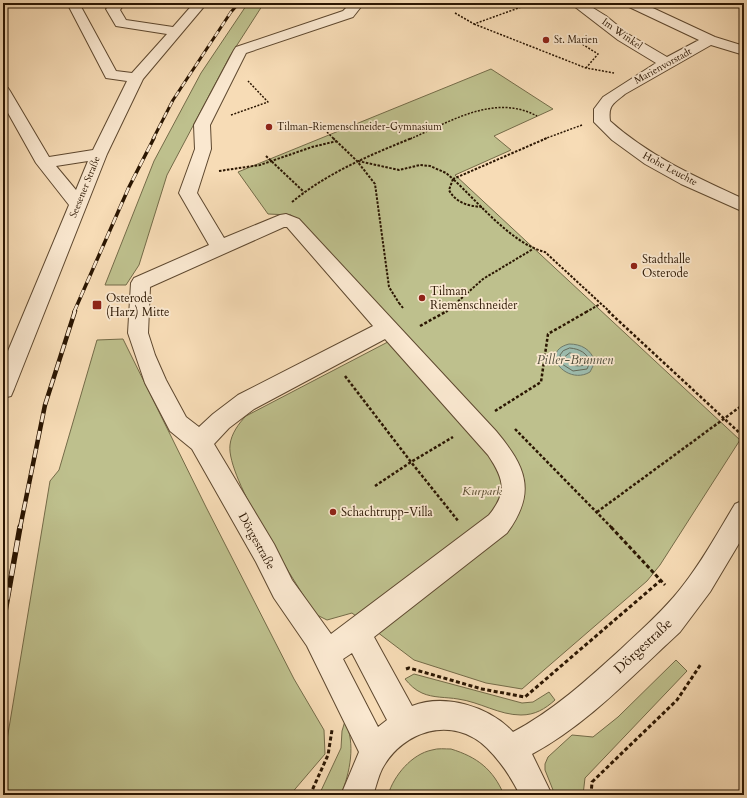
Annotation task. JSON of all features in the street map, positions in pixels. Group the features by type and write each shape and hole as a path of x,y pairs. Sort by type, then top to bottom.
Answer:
{"street":[{"path":"73,3 111,75 136,78"},
{"path":"119,3 113,9 121,23 176,31"},
{"name":"Seesener Straße","path":"3,389 99,154 136,78 201,3"},
{"path":"326,654 357,633 498,524 510,509 514,497 514,487 511,474 504,461 475,424 293,223 286,220 280,221 220,246 188,193 203,149 202,125 224,80 241,50 348,14 358,3"},
{"name":"Im Winkel","path":"576,3 601,19 623,37 668,64"},
{"path":"632,3 710,40 744,50"},
{"name":"Marienvorstadt","path":"602,122 601,108 606,102 635,81 710,40"},
{"path":"3,91 44,163 78,204"},
{"name":"Hohe Leuchte","path":"602,122 614,134 639,153 669,170 744,206"},
{"path":"44,163 99,154"},
{"name":"Dörgestraße","path":"220,246 141,283 138,332 145,355 156,383 178,424 200,442 265,553 283,589 317,636 375,752"},
{"path":"200,442 221,421 246,402 382,323"},
{"name":"Dörgestraße","path":"511,749 532,739 567,713 621,667 686,605 704,579 744,512"},
{"path":"357,633 405,724"},
{"path":"357,795 362,777 375,752 392,734 405,724 431,716 452,715 473,721 493,732 511,749 529,776 536,795"}],"path":[{"path":"474,24 524,6 520,3"},
{"path":"455,13 474,24 586,68 627,76 635,81"},
{"path":"567,42 574,39 598,54 586,68"},
{"path":"202,125 268,102 248,81 224,80"},
{"path":"286,220 286,211 295,199 304,192 357,161 481,109 506,106 524,109 537,116"},
{"path":"482,207 467,206 456,200 449,190 453,179 558,133 581,125 602,122"},
{"path":"327,132 357,161 375,184 390,287 404,309"},
{"path":"194,174 242,169 272,162 318,143 337,141"},
{"path":"266,156 304,192"},
{"path":"357,161 400,170 415,166 430,166 446,173 482,207 533,249 545,252 744,437"},
{"path":"420,326 443,315 483,279 533,249"},
{"path":"382,323 399,303"},
{"path":"414,321 424,332"},
{"path":"597,512 744,404"},
{"path":"490,405 501,416"},
{"path":"513,427 597,512 660,581 686,605"},
{"path":"375,486 411,462 475,543"},
{"path":"381,679 409,668 482,689 525,697 660,581"},
{"path":"591,795 592,782 677,700 701,664"},
{"path":"310,795 328,755 334,714 349,702"}],"green space":[{"path":"248,3 264,3 230,56 167,175 139,265 126,285 105,285 154,161 201,73"},
{"name":"Kurpark","path":"491,69 553,109 494,136 511,150 455,175 740,440 660,565 647,581 522,689 486,683 414,660 352,613 327,620 315,614 278,555 250,504 239,481 232,460 230,445 236,429 246,416 405,333 291,215 268,214 238,172"},
{"path":"123,339 206,507 294,679 324,730 325,754 290,795 3,795 3,764 50,481 59,470 97,340"},
{"path":"676,660 687,671 585,778 583,795 555,795 545,770 545,764 548,757 572,735 593,737 618,717"},
{"path":"414,674 522,703 533,702 549,692 555,700 544,709 535,713 521,715 505,713 453,698 426,695 413,687 405,679"},
{"path":"345,721 351,748 349,768 341,795 319,795 341,748 342,731"},
{"path":"439,749 451,749 469,756 483,765 495,778 504,795 388,795 399,773 411,761 425,752"}],"water":[{"name":"Piller-Brunnen","path":"569,344 581,346 591,354 595,362 590,372 581,375 573,375 559,366 556,360 556,354 560,348"}],"railway":[{"path":"153,139 173,100 231,12 239,3"},
{"path":"74,312 129,187 154,138"},
{"path":"20,528 45,405 75,311"},
{"path":"3,623 20,527"}],"place":[{"name":"St. Marien","path":"546,40"},
{"name":"Tilman-Riemenschneider-Gymnasium","path":"269,127"},
{"name":"Stadthalle Osterode","path":"634,266"},
{"name":"Tilman Riemenschneider","path":"422,298"},
{"name":"Osterode (Harz) Mitte","path":"97,305"},
{"name":"Schachtrupp-Villa","path":"333,512"}]}
